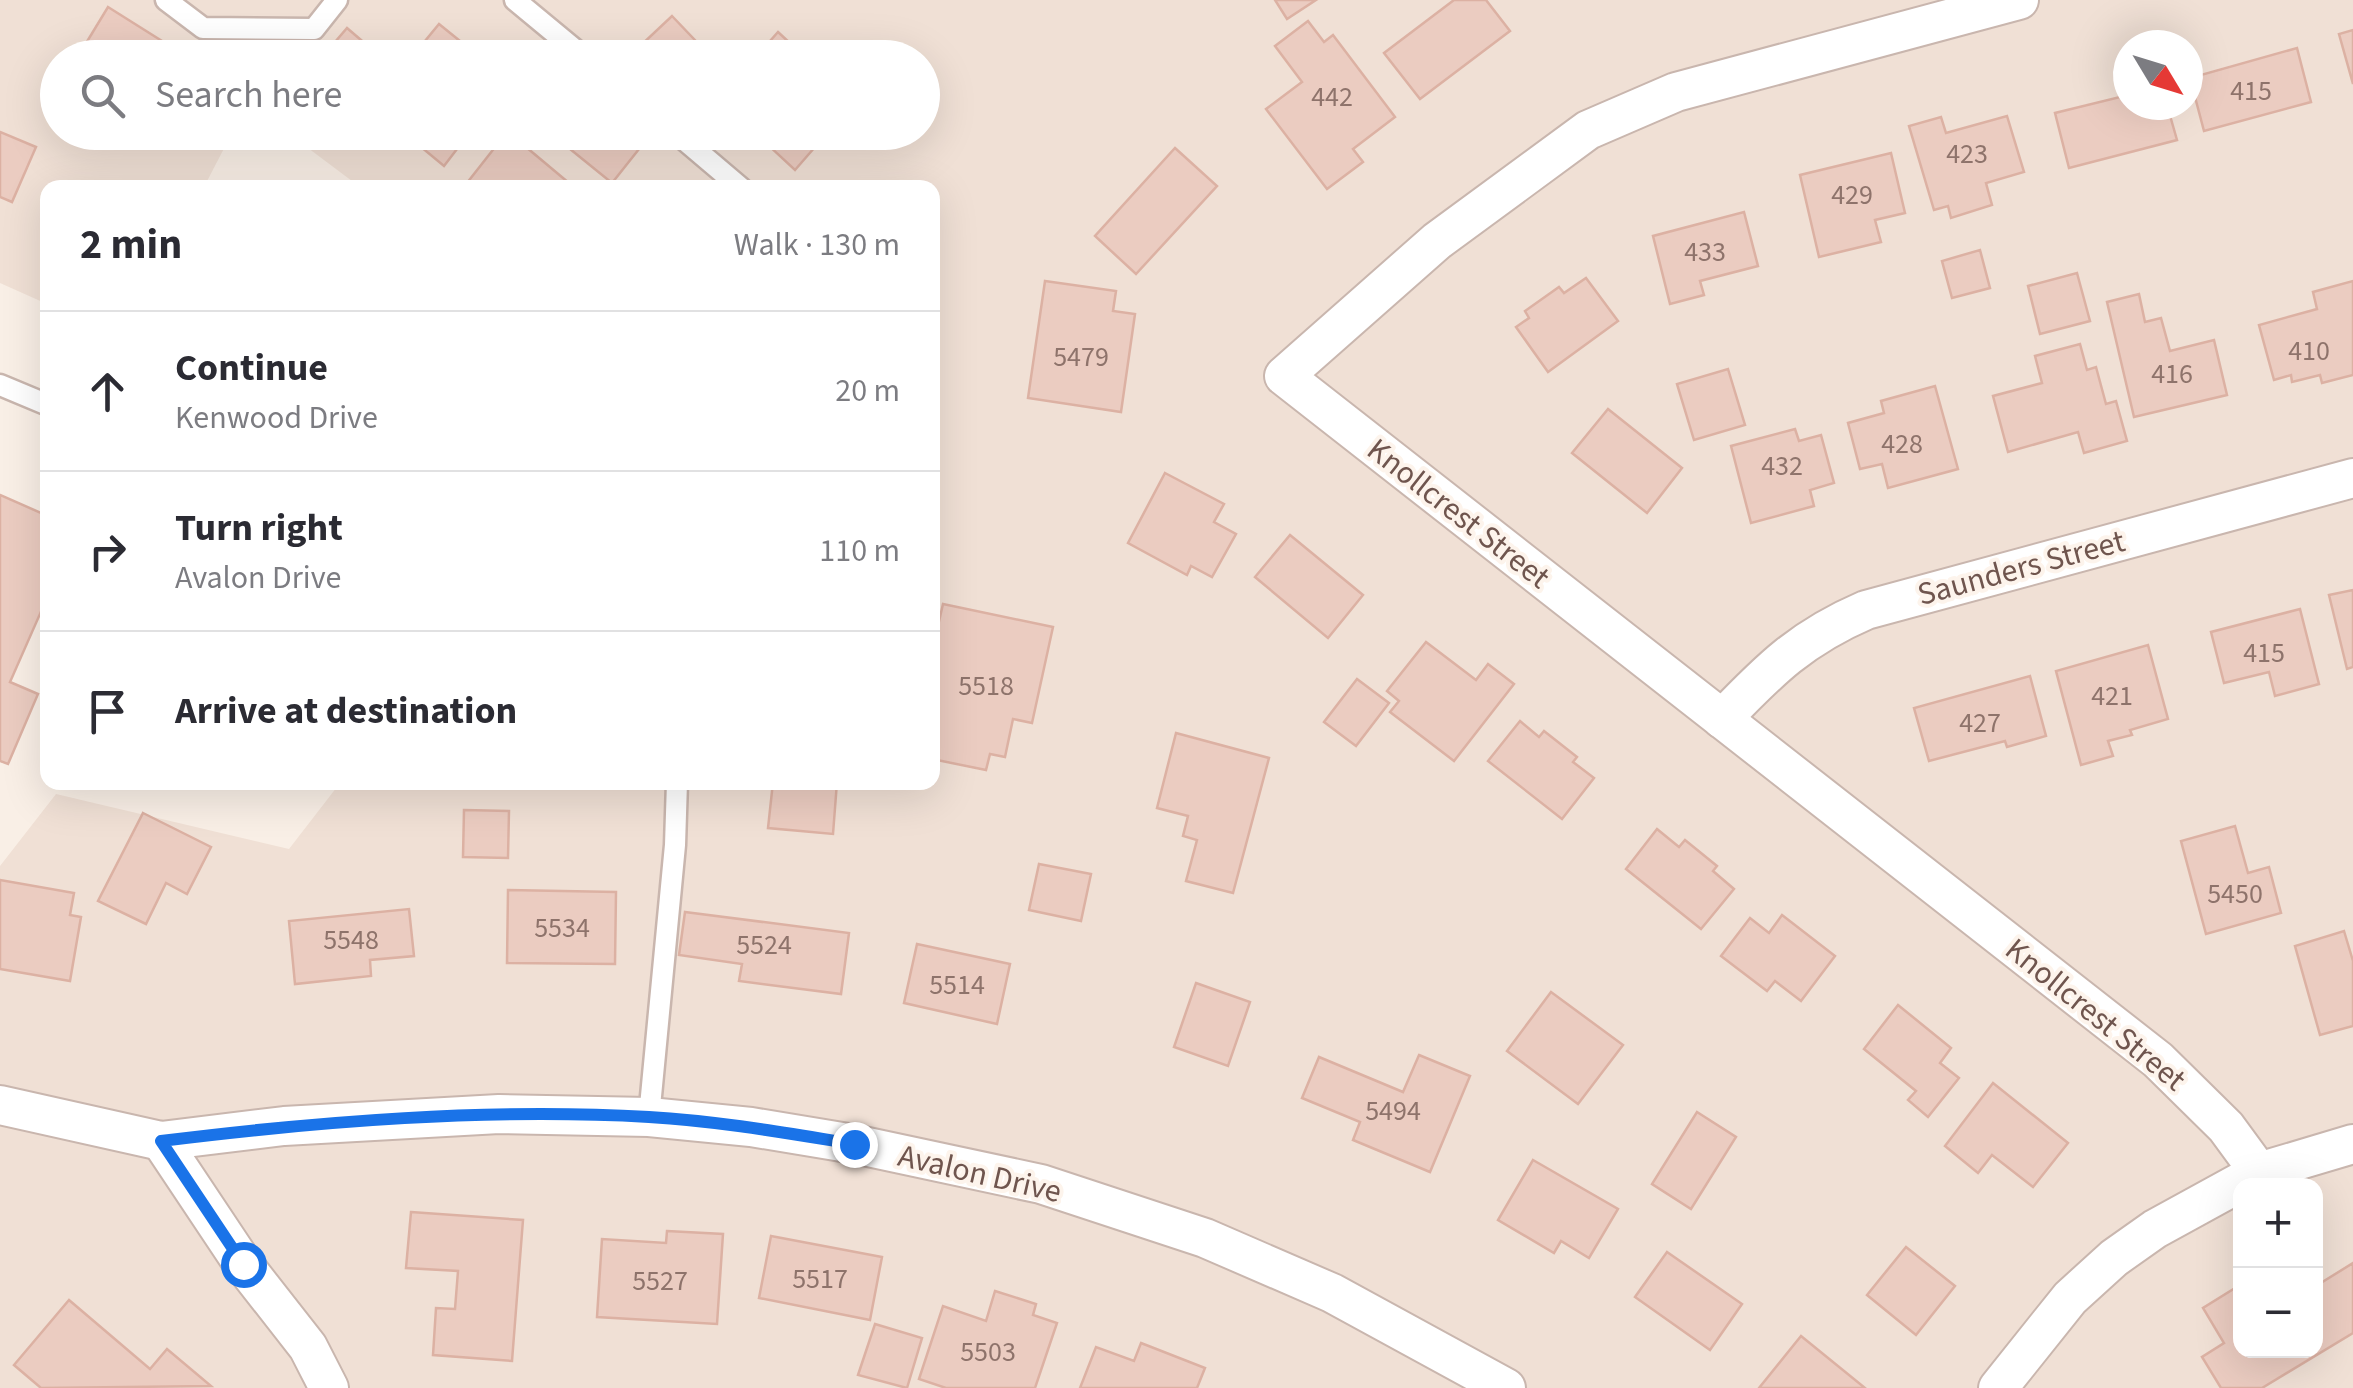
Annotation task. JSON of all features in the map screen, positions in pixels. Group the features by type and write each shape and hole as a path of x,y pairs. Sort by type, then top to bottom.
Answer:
{"street":[{"name":"Knollcrest Street","path":"2002,2 1676,92 1588,130 1437,241 1284,376 2158,1060 2226,1126 2260,1172"},
{"name":"Saunders Street","path":"1722,719 1777,662 1804,641 1866,610 2353,478"},
{"name":"Avalon Drive","path":"0,1105 161,1141 284,1126 499,1114 649,1117 751,1127 854,1144 1060,1190 1205,1238 1332,1293 1506,1388"},
{"path":"161,1141 243,1264 308,1347 329,1388"},
{"path":"1998,1388 2070,1298 2114,1258 2155,1229 2260,1172 2353,1144"}],"lane":[{"path":"166,0 203,28 314,29 337,0"},
{"path":"516,0 563,40"},
{"path":"696,150 732,180"},
{"path":"0,386 40,402"},
{"path":"649,1117 677,790"}],"shaded area":[{"path":"0,0 2353,0 2353,1388 0,1388 0,866 56,794 289,849 335,790 940,790 940,180 351,180 311,150 940,150 940,40 40,40 40,150 223,150 208,180 40,180 40,301 0,283"}],"building":[{"path":"1275,0 1316,0 1287,19"},
{"path":"1454,0 1486,0 1510,31 1420,99 1384,53"},
{"path":"108,7 160,40 88,40"},
{"path":"672,16 695,40 646,40"},
{"path":"1308,21 1324,42 1333,35 1395,117 1353,149 1363,162 1327,189 1266,109 1302,82 1275,46"},
{"path":"439,24 459,40 426,40"},
{"path":"347,28 361,40 337,40"},
{"path":"2353,30 2353,84 2339,34"},
{"path":"778,32 787,40 771,40"},
{"path":"2297,48 2311,102 2204,131 2203,74"},
{"path":"2113,99 2113,120 2171,120 2177,140 2069,168 2055,113"},
{"path":"2007,116 2024,172 1986,183 1992,205 1951,218 1948,206 1934,210 1909,126 1941,117 1946,133"},
{"path":"0,132 36,147 12,202 0,197"},
{"path":"1175,148 1217,186 1136,274 1095,236"},
{"path":"425,150 456,150 444,166"},
{"path":"493,150 530,150 565,180 469,180"},
{"path":"571,150 638,150 614,180 608,180"},
{"path":"773,150 812,150 795,170"},
{"path":"1891,153 1905,213 1875,220 1881,242 1819,257 1800,175"},
{"path":"1744,212 1758,266 1700,281 1704,295 1670,304 1653,236"},
{"path":"1980,250 1990,288 1952,298 1942,261"},
{"path":"2077,273 2090,321 2040,334 2028,286"},
{"path":"1586,278 1618,321 1548,372 1516,327 1529,318 1525,311 1559,287 1564,293"},
{"path":"1045,281 1116,291 1113,311 1135,314 1121,412 1028,398"},
{"path":"2353,281 2353,375 2322,383 2320,375 2292,382 2291,375 2274,380 2259,325 2317,309 2313,292"},
{"path":"2139,294 2145,322 2161,318 2170,351 2214,340 2227,395 2134,417 2107,302"},
{"path":"2080,344 2087,370 2096,367 2106,404 2116,401 2127,441 2084,453 2078,432 2008,452 1993,396 2042,383 2035,356"},
{"path":"1728,369 1745,425 1694,440 1677,384"},
{"path":"1935,386 1958,469 1888,488 1882,464 1860,469 1848,423 1884,413 1881,401"},
{"path":"1608,409 1682,468 1647,513 1572,453"},
{"path":"1795,429 1799,441 1821,435 1834,483 1810,490 1814,506 1751,523 1731,446"},
{"path":"1165,473 1224,504 1214,522 1236,534 1212,577 1191,566 1187,575 1128,543"},
{"path":"0,495 40,512 40,614 10,682 38,694 8,764 0,761"},
{"path":"1290,535 1363,595 1328,638 1255,577"},
{"path":"2353,590 2353,667 2347,669 2329,595"},
{"path":"943,604 1053,627 1032,723 1013,719 1005,757 990,754 986,770 940,761"},
{"path":"2300,609 2319,684 2275,696 2269,672 2224,683 2211,632"},
{"path":"1426,642 1476,680 1488,664 1514,684 1454,761 1390,712 1399,701 1387,691"},
{"path":"2148,645 2168,719 2108,741 2113,756 2081,765 2056,671"},
{"path":"2030,676 2046,736 2007,747 2005,741 1929,761 1914,708"},
{"path":"1357,679 1389,703 1356,746 1324,722"},
{"path":"1520,721 1539,737 1544,731 1577,757 1573,762 1594,778 1562,819 1488,761"},
{"path":"1176,733 1269,758 1233,893 1186,881 1197,840 1183,836 1188,816 1157,808"},
{"path":"772,790 836,790 833,834 768,828"},
{"path":"464,810 509,811 508,858 463,857"},
{"path":"143,813 211,847 187,894 166,883 146,924 98,901"},
{"path":"2235,826 2248,873 2269,867 2281,913 2206,934 2181,841"},
{"path":"1657,829 1679,847 1685,840 1717,866 1713,871 1734,889 1701,929 1626,869"},
{"path":"1039,864 1091,874 1081,921 1029,910"},
{"path":"0,880 74,893 70,915 81,917 70,981 0,969"},
{"path":"508,890 616,892 615,964 507,963"},
{"path":"409,909 414,956 370,960 371,976 295,984 289,921"},
{"path":"685,912 849,933 841,994 739,981 742,964 679,955"},
{"path":"1782,915 1835,956 1801,1001 1775,981 1767,991 1721,956 1750,918 1769,933"},
{"path":"2344,931 2353,961 2353,1026 2320,1035 2295,946"},
{"path":"917,944 1010,964 997,1024 904,1003"},
{"path":"1196,983 1250,1002 1228,1066 1174,1047"},
{"path":"1551,992 1623,1045 1578,1104 1507,1051"},
{"path":"1898,1005 1951,1048 1940,1063 1959,1078 1928,1117 1908,1100 1916,1091 1864,1049"},
{"path":"1419,1055 1470,1076 1430,1172 1353,1140 1360,1122 1302,1098 1319,1057 1403,1092"},
{"path":"1993,1083 2068,1143 2033,1187 1992,1155 1978,1173 1945,1146"},
{"path":"1697,1112 1736,1137 1691,1209 1652,1184"},
{"path":"1533,1160 1618,1209 1589,1258 1561,1241 1554,1253 1498,1220"},
{"path":"411,1212 523,1220 512,1361 433,1355 436,1308 455,1309 458,1271 406,1268"},
{"path":"667,1231 723,1234 717,1324 597,1317 602,1239 666,1243"},
{"path":"771,1236 882,1257 870,1320 759,1298"},
{"path":"1906,1247 1955,1286 1916,1335 1867,1295"},
{"path":"1667,1252 1742,1304 1710,1350 1635,1297"},
{"path":"2353,1263 2353,1333 2323,1351 2323,1282"},
{"path":"2233,1289 2233,1358 2312,1358 2262,1388 2221,1388 2202,1357 2224,1343 2203,1308"},
{"path":"995,1291 1036,1304 1033,1315 1057,1323 1035,1388 946,1388 919,1379 943,1306 986,1321"},
{"path":"69,1300 150,1369 167,1349 211,1386 41,1388 14,1365"},
{"path":"875,1324 922,1338 907,1388 858,1375"},
{"path":"1801,1336 1865,1388 1759,1388"},
{"path":"1141,1343 1205,1368 1197,1388 1080,1388 1096,1347 1134,1361"}],"route":[{"path":"243,1264 161,1141 284,1126 499,1114 649,1117 751,1127 854,1144"}]}
